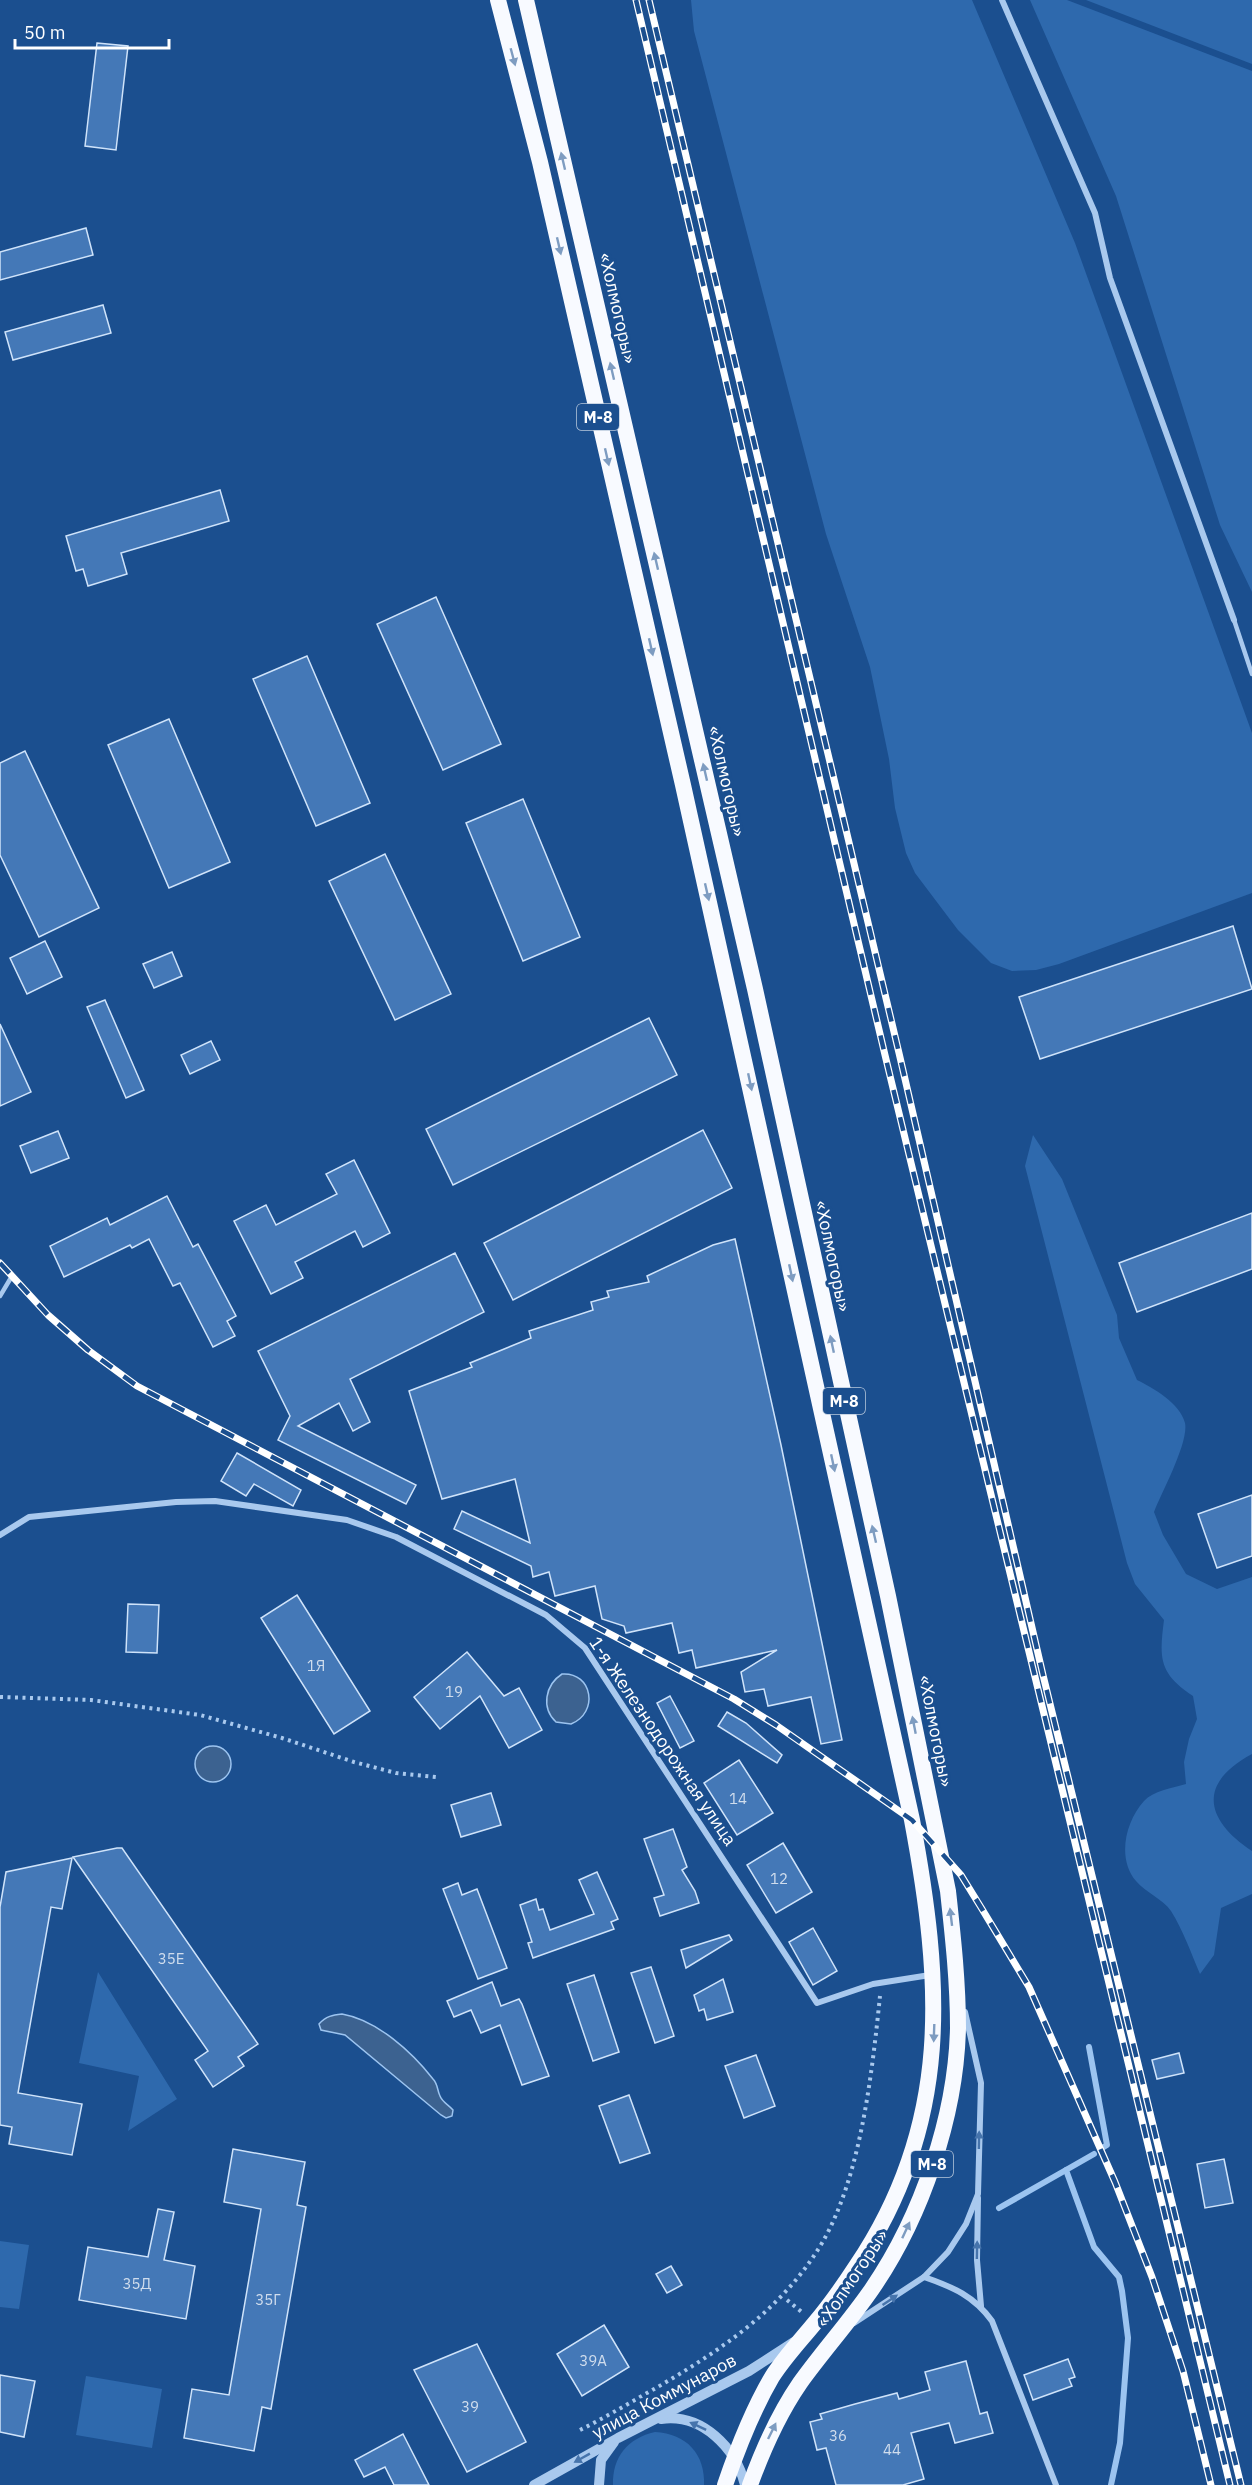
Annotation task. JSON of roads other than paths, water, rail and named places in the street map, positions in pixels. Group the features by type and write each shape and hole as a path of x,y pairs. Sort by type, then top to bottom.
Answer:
{"highway":[{"name":"«Холмогоры»","path":"498,0 540,162 744,1052 912,1820 927,1908 933,1974 932,2062 922,2117 911,2159 891,2206 859,2262 807,2334 773,2376 754,2411 735,2457"},
{"name":"«Холмогоры»","path":"526,0 755,989 888,1596 948,1891 956,1975 958,2029 955,2062 943,2127 928,2176 896,2251 841,2332 801,2382 787,2404 762,2452 750,2485"},
{"name":"М-8","path":"725,2485 735,2457"}],"street":[{"path":"1002,0 1095,213 1110,278 1234,620"},
{"name":"1-я Железнодорожная улица","path":"0,1535 29,1517 176,1502 215,1501 346,1520 396,1537 546,1615 585,1648 817,2003 881,1983 933,1974"},
{"path":"956,1975 981,2083 976,2260 981,2306"},
{"path":"841,2332 924,2277 948,2252 966,2224 978,2194"},
{"path":"924,2277 952,2287 981,2306 992,2321 1056,2485"},
{"name":"улица Коммунаров","path":"534,2485 618,2438 748,2371 807,2334"},
{"path":"652,2420 680,2419 704,2427 725,2444 735,2457 745,2485"},
{"path":"599,2485 601,2460 618,2438"}],"lane":[{"path":"1234,620 1252,674"},
{"path":"0,1296 12,1276"}],"waterway":[{"path":"1089,2047 1107,2145 1102,2148"},
{"path":"1094,2154 1066,2170 1094,2247 1119,2277 1122,2291 1128,2338 1120,2443 1111,2485"},
{"path":"999,2208 1066,2170"}],"railway":[{"path":"636,0 885,1055 1230,2485"},
{"path":"649,0 899,1053 1043,1675 1241,2485"},
{"path":"0,1263 48,1315 88,1350 137,1386 734,1699 776,1725 912,1820 961,1875 1029,1987 1115,2182 1152,2277 1183,2371 1211,2485"}]}
